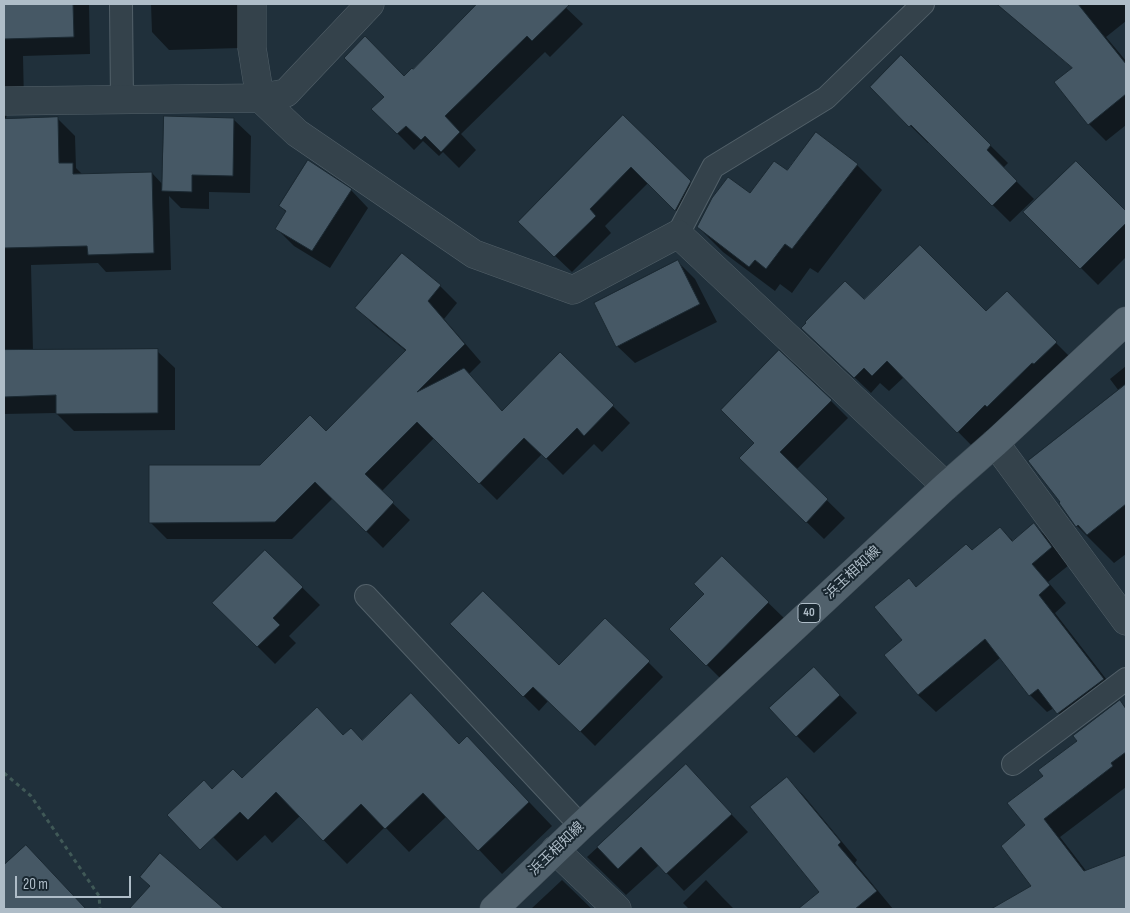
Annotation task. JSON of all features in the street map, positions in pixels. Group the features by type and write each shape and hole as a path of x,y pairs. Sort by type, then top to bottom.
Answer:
{"main road":[{"name":"浜玉相知線","path":"494,909 946,486 1126,321"}],"street":[{"path":"252,4 252,48 260,98 297,133 474,254 573,290 678,234 946,486"},
{"path":"4,101 260,98 286,93 370,4"},
{"path":"995,443 1126,621"},
{"path":"555,850 617,909"}],"lane":[{"path":"121,4 122,100"},
{"path":"678,234 713,167 826,98 922,4"},
{"path":"366,596 581,826"},
{"path":"1013,764 1126,679"}],"path":[{"path":"4,773 31,796 99,896 100,909"}],"building":[{"path":"4,4 73,4 74,37 4,39"},
{"path":"477,4 570,4 532,41 527,36 445,116 460,132 441,152 425,136 421,140 406,126 397,134 371,109 384,97 344,58 365,36 404,76"},
{"path":"997,4 1078,4 1126,64 1126,94 1088,125 1054,82 1072,68"},
{"path":"901,55 991,145 987,150 1017,181 992,206 870,87"},
{"path":"623,115 691,181 675,211 631,167 590,209 596,216 554,257 518,222"},
{"path":"164,116 234,118 233,176 192,175 192,192 162,191"},
{"path":"58,117 59,163 73,163 73,174 152,172 154,253 88,255 87,246 4,248 4,119"},
{"path":"816,132 858,164 792,249 785,244 766,269 755,260 749,267 697,227 712,198 728,177 750,193 774,161 787,170"},
{"path":"308,160 352,189 312,251 275,229 286,211 279,206"},
{"path":"1076,161 1126,211 1126,223 1080,269 1023,212"},
{"path":"920,245 986,311 1007,291 1057,342 1034,364 1032,363 987,407 985,405 957,433 887,361 872,376 864,368 854,378 801,328 845,281 864,299"},
{"path":"402,253 441,285 428,301 465,344 417,392 464,368 502,411 560,352 614,405 584,436 577,428 546,459 524,438 479,484 417,422 365,474 394,502 366,532 315,482 275,522 149,523 149,465 260,465 310,415 326,431 406,350 355,308"},
{"path":"678,260 700,304 616,347 594,303"},
{"path":"158,349 158,413 56,414 56,395 4,397 4,350"},
{"path":"779,350 832,400 780,452 828,499 806,523 739,458 754,443 721,410"},
{"path":"1126,384 1126,504 1087,535 1078,525 1076,527 1060,502 1028,461"},
{"path":"1034,523 1052,547 1032,564 1050,585 1039,595 1104,679 1057,714 1038,689 1029,696 985,639 918,695 884,655 902,640 874,607 909,578 916,587 966,544 972,550 1000,527 1012,541"},
{"path":"265,550 303,587 273,618 280,625 257,647 212,603"},
{"path":"722,556 769,602 706,666 669,629 704,594 694,584"},
{"path":"483,591 559,665 605,618 650,661 580,732 533,687 523,697 450,624"},
{"path":"814,667 840,695 796,737 769,708"},
{"path":"411,693 459,744 467,736 529,802 478,851 423,793 385,829 361,804 323,841 276,792 248,820 240,812 200,850 167,815 204,780 212,789 233,769 242,778 317,707 343,735 351,728 362,740"},
{"path":"1120,700 1126,709 1126,752 1111,763 1113,766 1044,819 1084,871 1126,855 1126,909 991,909 1031,886 1001,846 1025,825 1007,803 1043,776 1038,770 1077,741 1073,736"},
{"path":"686,764 732,814 666,874 641,847 618,869 597,847"},
{"path":"787,777 841,842 838,845 877,891 855,909 798,909 819,892 750,807"},
{"path":"26,845 86,909 4,909 4,865"},
{"path":"160,853 224,909 129,909 150,886 140,877"}]}
